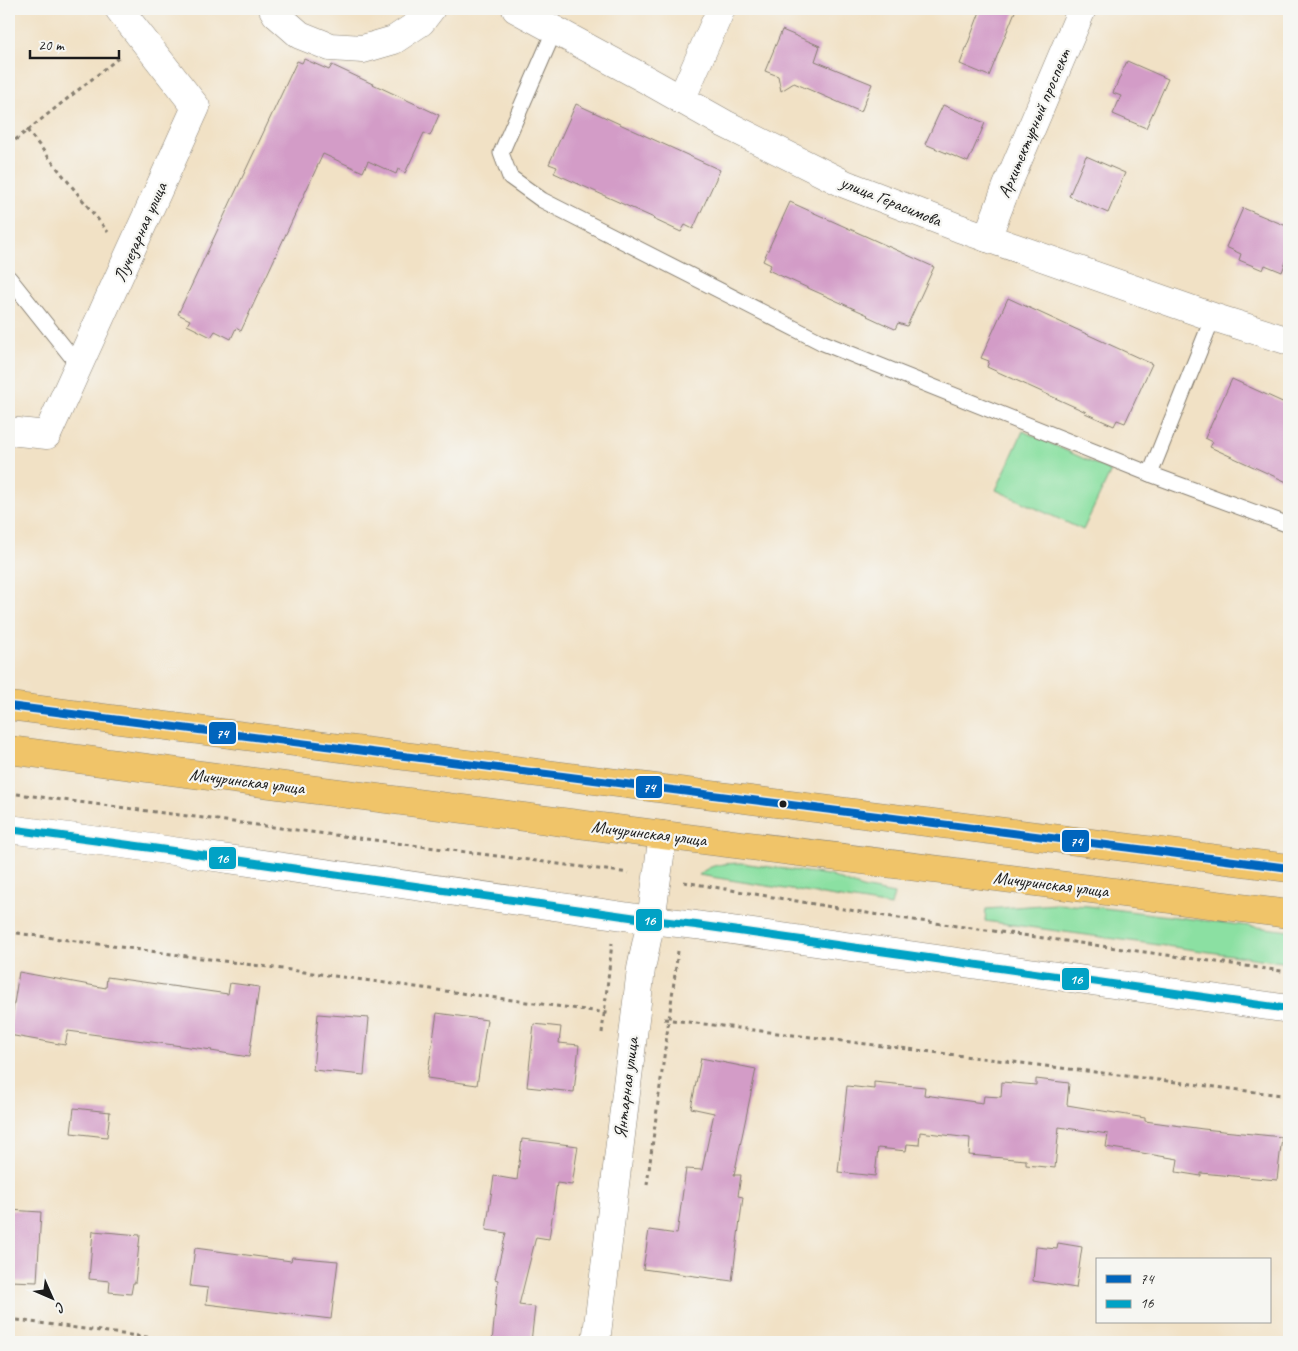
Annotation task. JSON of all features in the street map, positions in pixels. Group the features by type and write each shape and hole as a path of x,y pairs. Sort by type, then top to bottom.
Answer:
{"main road":[{"path":"9,706 1289,868"},
{"name":"Мичуринская улица","path":"9,750 1289,914"}],"street":[{"name":"Лучезарная улица","path":"9,430 47,435 196,107 119,9"},
{"path":"273,9 276,14 300,35 330,47 363,49 394,40 422,22 431,9"},
{"name":"улица Герасимова","path":"516,9 725,124 845,184 987,238 1213,317 1289,341"},
{"path":"681,100 721,9"},
{"name":"Архитектурный проспект","path":"987,238 1082,9"},
{"path":"9,829 1289,1009"},
{"name":"Янтарная улица","path":"596,1342 641,969 651,920 663,835"}],"lane":[{"path":"555,29 501,153 510,176 542,200 820,342 1150,474 1289,524"},
{"path":"9,278 79,366"},
{"path":"1150,474 1213,317"}],"path":[{"path":"9,145 143,39"},
{"path":"27,130 128,257"},
{"path":"646,1186 682,924"},
{"path":"9,1319 182,1342"},
{"path":"130,1342 131,1335"}],"green space":[{"path":"1023,431 1111,471 1083,530 996,490"},
{"path":"741,863 828,875 862,888 894,894 891,906 699,875 713,866"},
{"path":"1056,904 1088,906 1289,931 1289,963 985,921 986,909"}],"building":[{"path":"981,9 1016,9 989,76 960,64"},
{"path":"782,30 820,46 815,61 872,84 861,112 794,83 781,91 778,76 765,71"},
{"path":"304,59 329,70 332,65 439,115 430,136 424,133 405,173 398,169 396,174 368,161 363,172 323,154 241,331 236,328 231,339 215,331 211,337 187,325 190,320 178,314 297,61 302,63"},
{"path":"1127,61 1168,79 1146,128 1113,114 1121,96 1113,93"},
{"path":"576,104 720,170 693,229 685,225 681,232 554,173 557,167 549,164"},
{"path":"943,105 985,123 968,162 925,144"},
{"path":"1086,156 1125,173 1108,213 1069,196"},
{"path":"790,202 934,267 907,326 898,323 895,329 768,270 771,265 763,261"},
{"path":"1243,208 1289,227 1289,254 1282,272 1265,265 1263,270 1239,260 1241,254 1226,247"},
{"path":"1008,298 1152,364 1125,423 1117,420 1114,426 987,367 989,361 981,358"},
{"path":"1232,379 1289,405 1289,483 1210,447 1213,442 1205,438"},
{"path":"19,972 106,988 107,977 228,994 230,983 259,987 249,1057 212,1050 68,1031 65,1045 9,1035"},
{"path":"437,1013 487,1020 477,1085 427,1078"},
{"path":"318,1014 369,1018 364,1075 313,1070"},
{"path":"534,1024 561,1027 559,1043 579,1045 574,1092 527,1087"},
{"path":"701,1058 756,1069 734,1175 741,1175 738,1196 743,1197 732,1281 643,1269 649,1230 677,1234 686,1169 702,1170 714,1113 691,1108"},
{"path":"1036,1079 1069,1083 1067,1105 1145,1118 1145,1121 1282,1137 1277,1180 1201,1173 1201,1176 1176,1172 1178,1159 1106,1147 1108,1134 1059,1127 1055,1168 1026,1165 1026,1160 969,1155 970,1138 920,1132 919,1145 907,1144 906,1151 878,1148 875,1176 838,1172 847,1086 874,1089 874,1082 925,1087 924,1095 983,1103 984,1096 1001,1097 1002,1082 1036,1085"},
{"path":"74,1108 110,1112 107,1137 71,1133"},
{"path":"522,1139 578,1146 572,1185 557,1183 549,1239 536,1237 519,1305 535,1307 531,1342 492,1342 498,1280 495,1279 506,1233 486,1230 494,1176 517,1180"},
{"path":"9,1210 41,1212 37,1282 9,1281"},
{"path":"93,1231 140,1235 135,1283 133,1283 131,1294 109,1292 110,1281 89,1279"},
{"path":"1058,1243 1082,1247 1076,1288 1033,1281 1036,1247 1057,1249"},
{"path":"195,1248 291,1261 292,1257 338,1261 331,1319 206,1304 208,1288 190,1286"}],"transit line":[{"name":"74","path":"9,706 1289,868"},
{"name":"16","path":"9,829 1289,1009"}]}
